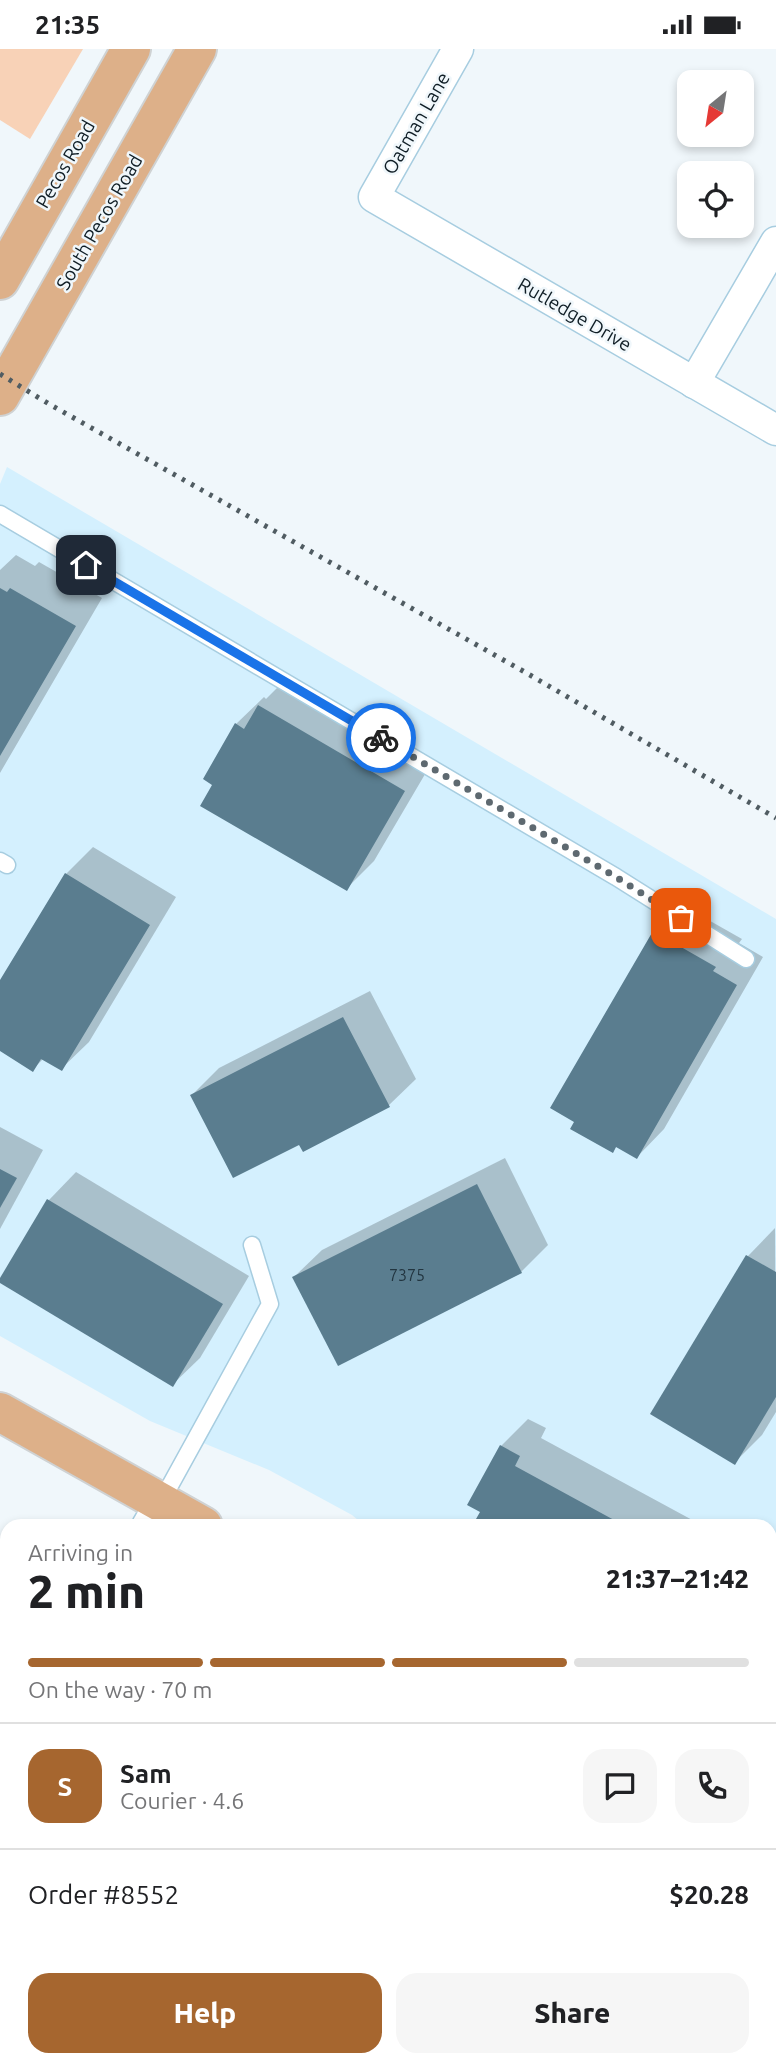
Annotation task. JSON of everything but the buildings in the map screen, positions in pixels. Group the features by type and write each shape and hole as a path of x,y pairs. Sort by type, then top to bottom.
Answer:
{"main road":[{"name":"Pecos Road","path":"0,280 131,49"},
{"name":"South Pecos Road","path":"0,396 197,49"},
{"path":"0,1412 154,1514 174,1519"}],"street":[{"name":"Oatman Lane","path":"374,197 458,49"},
{"name":"Rutledge Drive","path":"374,197 776,430"},
{"path":"694,383 776,242"}],"lane":[{"path":"0,514 605,870 746,959"},
{"path":"154,1514 270,1304 252,1245"}],"shaded area":[{"path":"0,49 83,49 30,139 0,120"},
{"path":"7,467 776,919 776,1519 357,1519 269,1470 150,1421 0,1336 0,484"}],"railway":[{"path":"0,374 776,818"}],"way so far":[{"path":"381,738 681,918"}],"route":[{"path":"86,565 381,738"}]}
